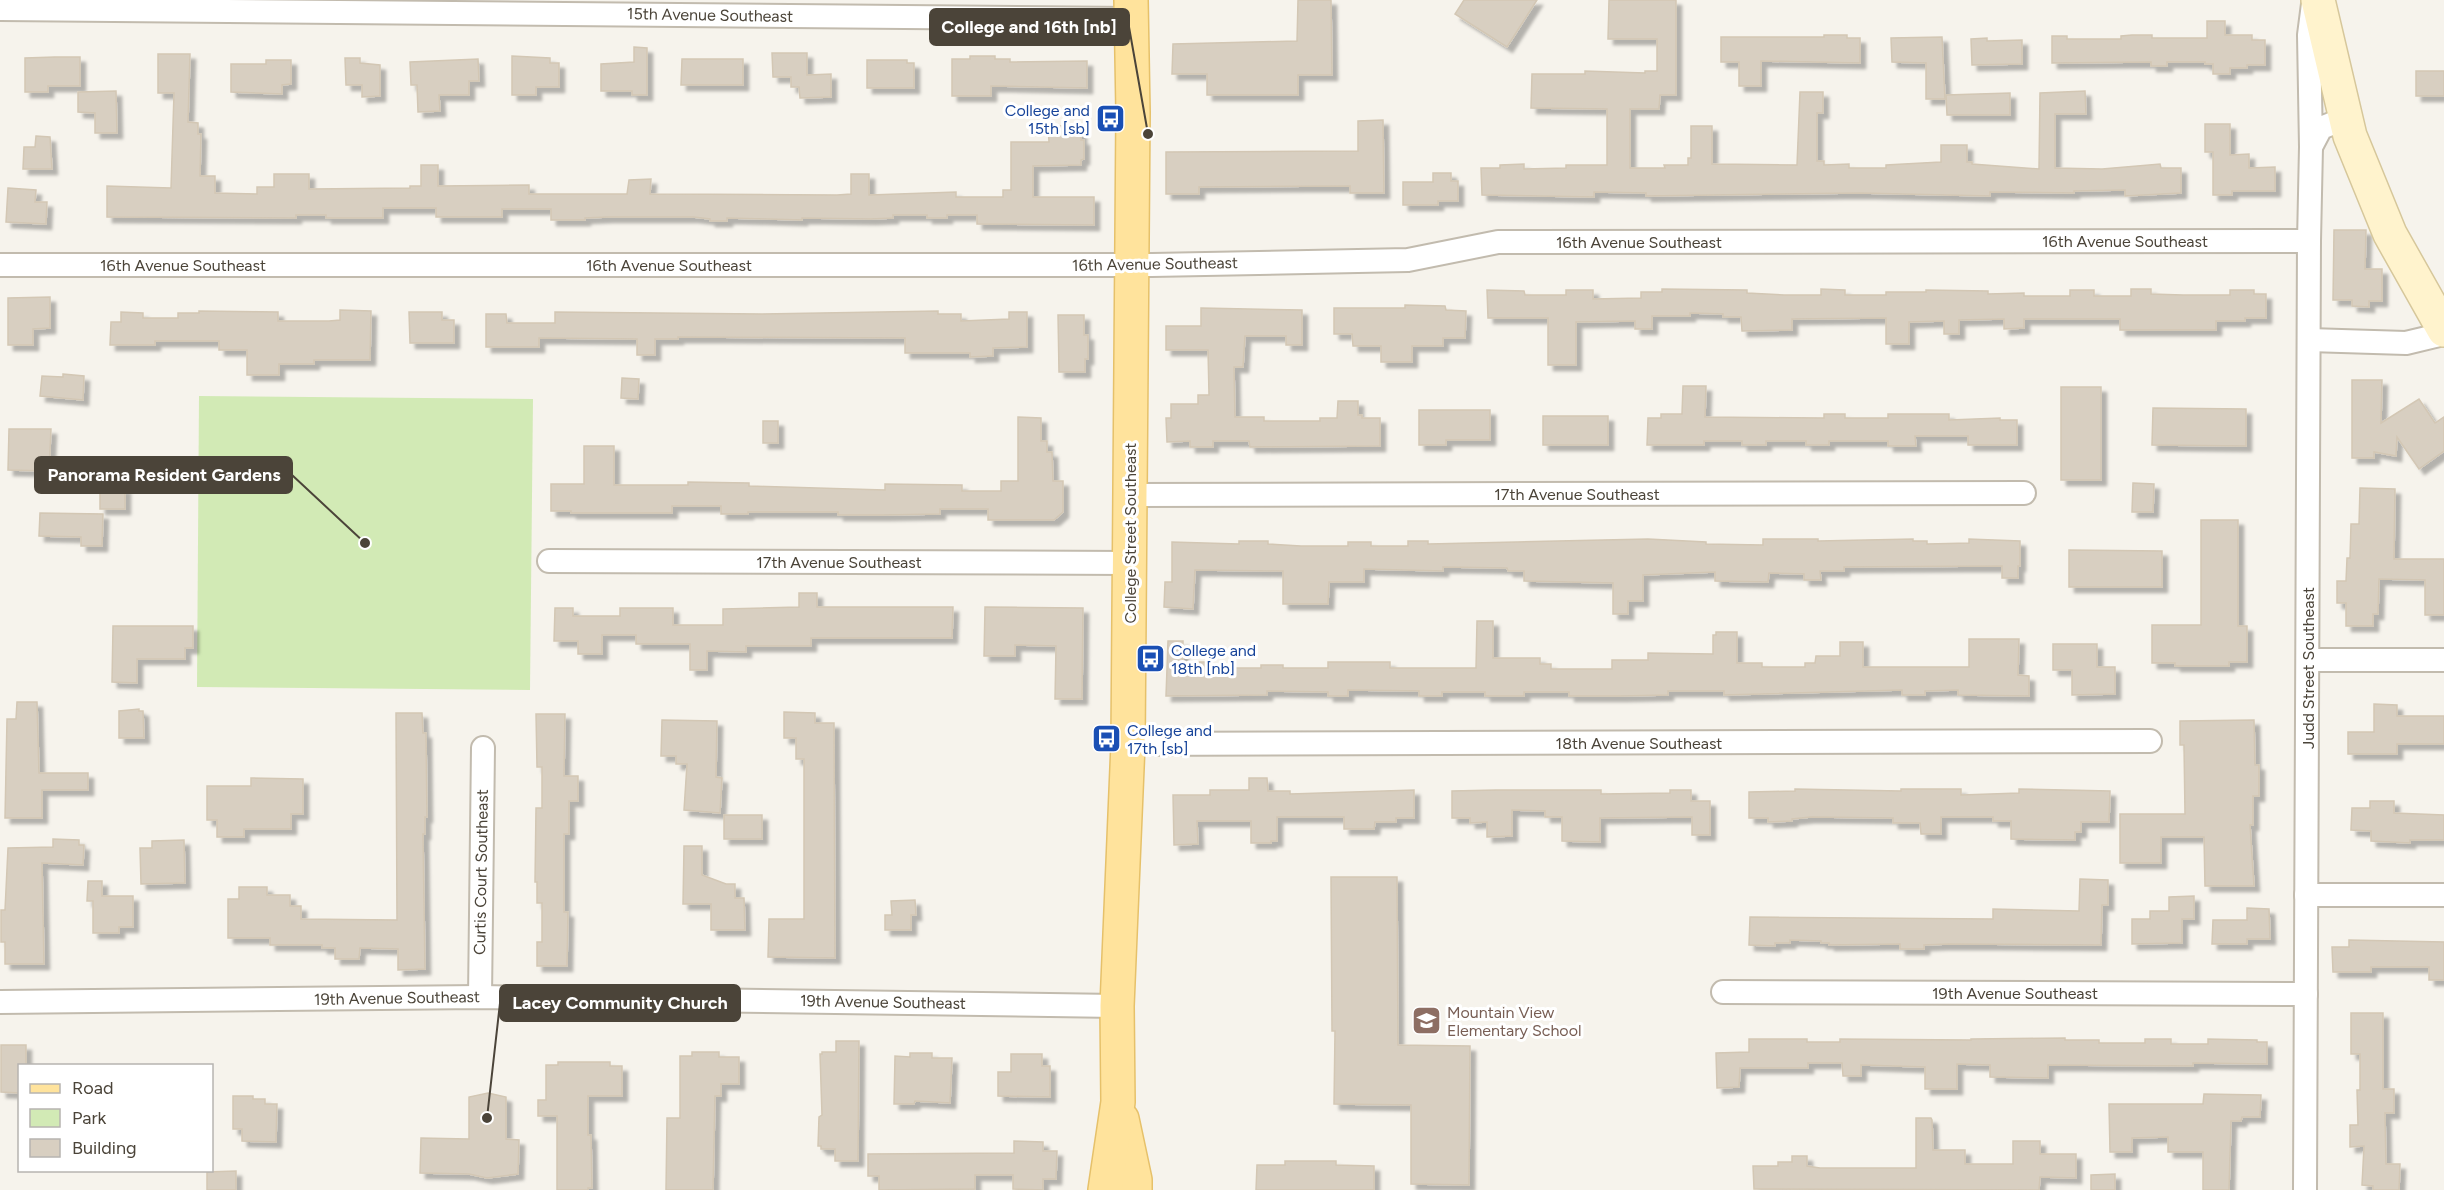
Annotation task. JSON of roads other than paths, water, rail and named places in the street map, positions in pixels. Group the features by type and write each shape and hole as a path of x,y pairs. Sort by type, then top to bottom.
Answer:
{"main road":[{"path":"2316,0 2350,136 2390,234 2444,332"},
{"name":"College Street Southeast","path":"1105,1190 1118,1102 1117,1006 1128,744 1133,112 1131,10"},
{"name":"College Street Southeast","path":"1118,1102 1135,1180 1135,1190"}],"street":[{"name":"Judd Street Southeast","path":"2305,1190 2311,147 2309,35 2316,0"},
{"name":"15th Avenue Southeast","path":"0,9 1131,10"},
{"path":"2311,147 2321,128 2346,118"},
{"name":"16th Avenue Southeast","path":"0,265 1130,265 1408,260 1498,242 2309,241"},
{"path":"2309,340 2406,343 2444,332"},
{"name":"17th Avenue Southeast","path":"1130,495 2024,493"},
{"name":"17th Avenue Southeast","path":"549,561 1130,563"},
{"path":"2308,660 2444,660"},
{"name":"18th Avenue Southeast","path":"1128,744 2150,741"},
{"name":"Curtis Court Southeast","path":"480,997 483,748"},
{"path":"2306,895 2444,895"},
{"name":"19th Avenue Southeast","path":"1723,992 2306,994"},
{"name":"19th Avenue Southeast","path":"0,1002 480,997 1117,1006"}],"place":[{"name":"College and 15th [sb]","path":"1111,119"},
{"name":"College and 16th [nb]","path":"1148,134"},
{"name":"Panorama Resident Gardens","path":"365,543"},
{"name":"College and 18th [nb]","path":"1150,659"},
{"name":"College and 17th [sb]","path":"1106,739"},
{"name":"Mountain View Elementary School","path":"1426,1021"},
{"name":"Lacey Community Church","path":"487,1118"}]}
